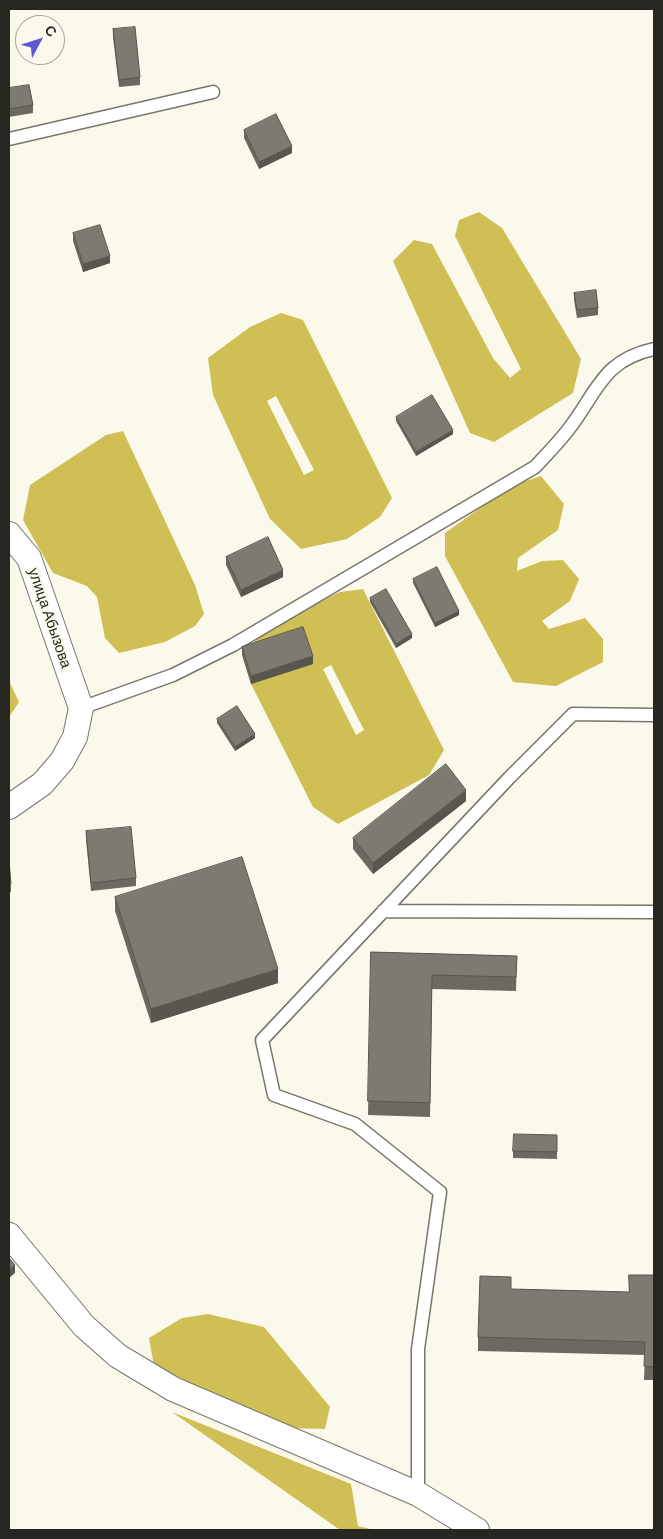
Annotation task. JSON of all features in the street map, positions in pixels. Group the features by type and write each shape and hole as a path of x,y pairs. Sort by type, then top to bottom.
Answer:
{"street":[{"name":"улица Абызова","path":"9,534 29,558 81,708"},
{"path":"9,807 42,784 62,761 75,737 81,708"},
{"path":"9,1235 84,1326 118,1356 173,1389 418,1494 477,1530"}],"lane":[{"path":"9,139 213,92"},
{"path":"81,708 173,675 233,645 535,467 568,429 598,383 617,364 654,349"},
{"path":"418,1494 418,1349 440,1192 355,1124 274,1095 262,1040 509,778 573,714 654,715"},
{"path":"383,911 654,912"}],"shaded area":[{"path":"479,212 502,228 581,359 573,393 494,442 470,433 393,261 414,240 432,244 493,358 510,378 521,369 455,236 459,220"},
{"path":"281,313 303,320 392,498 380,517 347,539 301,549 270,519 213,395 208,358 250,327","holes":["276,396 314,470 304,475 267,401"]},
{"path":"123,431 195,585 204,614 195,626 165,642 119,653 105,638 97,597 87,586 53,573 23,520 30,485 106,435"},
{"path":"541,476 564,504 558,530 518,558 517,571 542,561 563,560 579,579 570,601 542,621 549,629 585,618 603,639 603,662 556,686 513,682 445,556 445,533 511,486"},
{"path":"363,589 444,750 429,775 338,824 313,807 251,684 242,655 268,627 340,592","holes":["331,665 364,730 356,735 323,669"]},
{"path":"9,681 19,702 9,717"},
{"path":"208,1314 264,1327 330,1407 325,1429 286,1428 154,1366 149,1338 182,1318"},
{"path":"172,1412 351,1484 358,1526 374,1530 340,1530"}],"building":[{"path":"135,27 140,77 119,80 113,29"},
{"path":"29,85 33,105 9,109 9,88"},
{"path":"276,114 292,146 259,162 244,130"},
{"path":"100,225 110,256 83,264 73,233"},
{"path":"596,290 598,308 577,310 574,293"},
{"path":"432,395 453,430 416,452 396,417"},
{"path":"268,537 283,570 241,590 226,557"},
{"path":"437,567 459,611 435,623 413,579"},
{"path":"386,589 412,634 396,644 370,598"},
{"path":"303,627 313,656 251,676 242,647"},
{"path":"237,706 255,734 235,747 217,719"},
{"path":"446,764 466,790 373,863 353,838"},
{"path":"131,827 136,878 91,883 86,831"},
{"path":"242,857 278,969 151,1009 115,897"},
{"path":"9,860 11,884 9,884"},
{"path":"371,952 517,956 516,977 432,975 430,1103 368,1101"},
{"path":"514,1134 557,1135 557,1152 513,1151"},
{"path":"9,1258 15,1265 9,1270"},
{"path":"629,1275 654,1275 654,1367 644,1366 645,1342 478,1337 480,1276 511,1277 511,1289 629,1292"}]}
